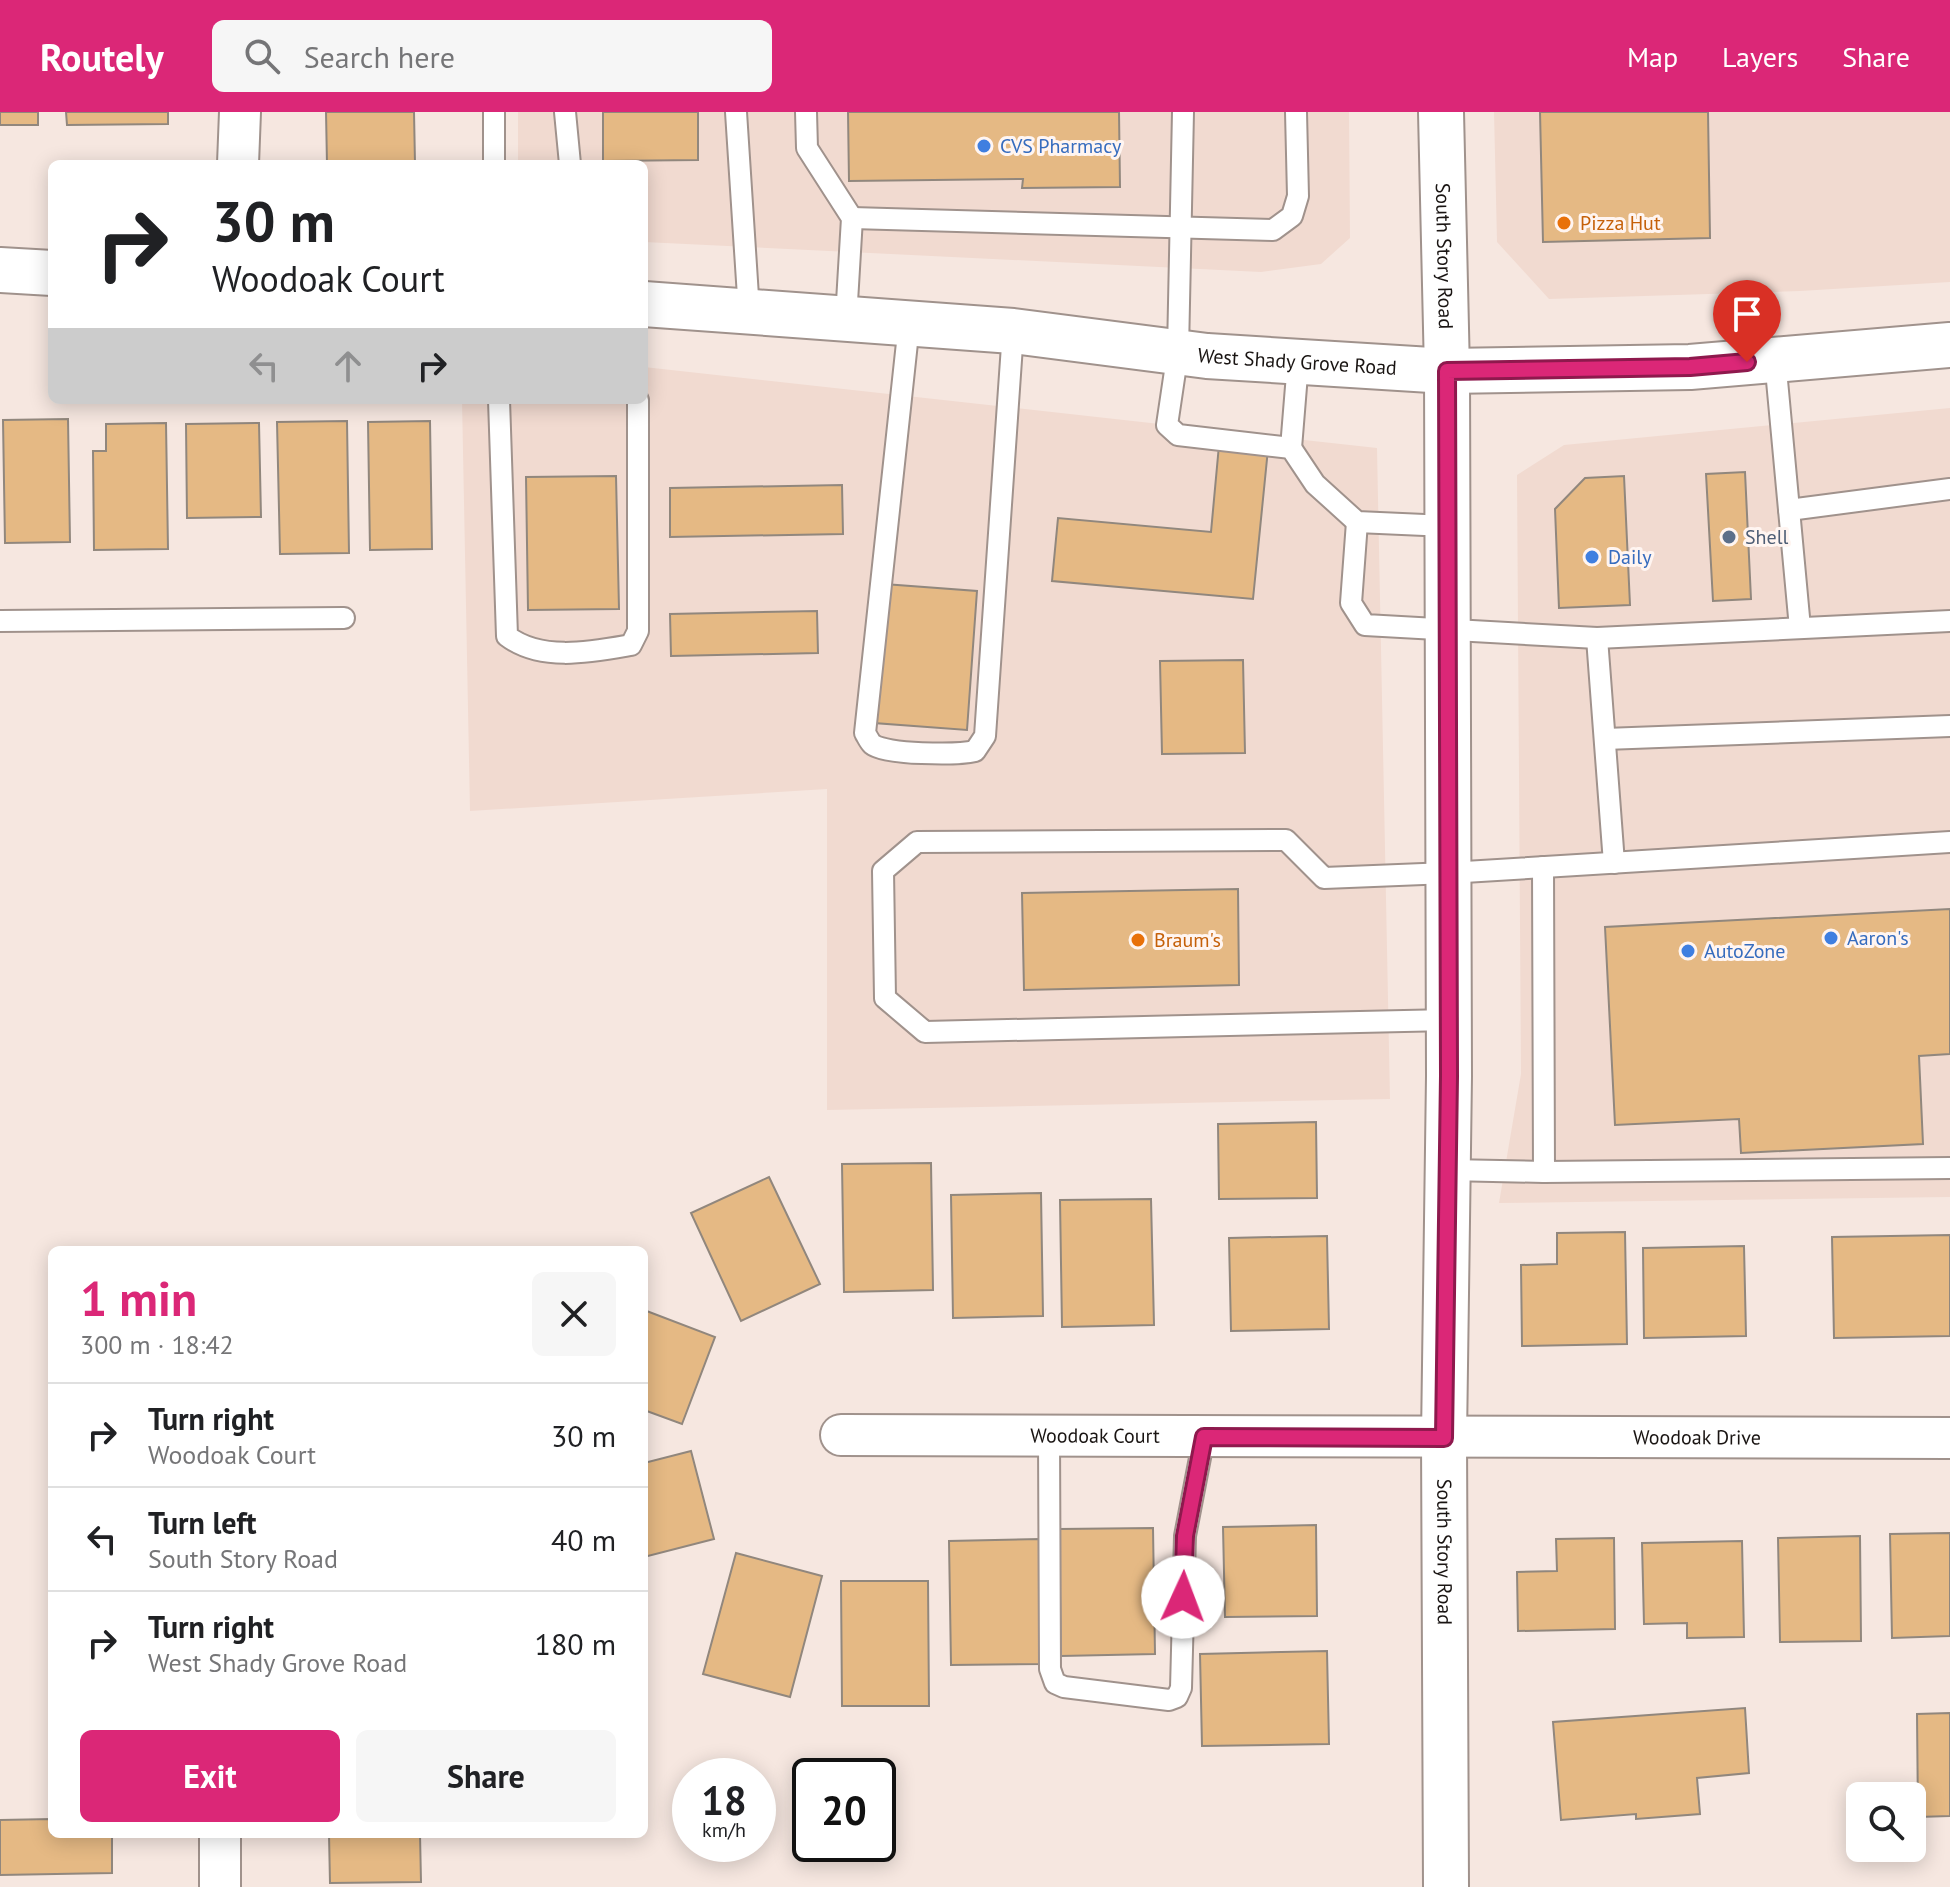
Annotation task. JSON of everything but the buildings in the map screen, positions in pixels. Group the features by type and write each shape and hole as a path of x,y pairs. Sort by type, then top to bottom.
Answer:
{"main road":[{"name":"South Story Road","path":"1441,112 1447,371 1449,1020 1444,1438 1446,1887"},
{"path":"0,270 48,273"},
{"name":"West Shady Grove Road","path":"648,304 1013,331 1207,356 1447,371 1690,367 1950,345"}],"street":[{"path":"238,160 240,112"},
{"name":"Woodoak Court","path":"841,1435 1444,1438"},
{"name":"Woodoak Drive","path":"1444,1438 1950,1438"},
{"path":"220,1838 220,1887"}],"lane":[{"path":"494,112 494,160"},
{"path":"565,112 570,160"},
{"path":"736,112 749,312"},
{"path":"806,112 807,148 852,218 846,319"},
{"path":"1183,112 1178,351 1167,425 1178,435 1291,448"},
{"path":"852,218 1273,230 1292,216 1298,196 1296,112"},
{"path":"909,324 865,733 872,744 881,748 958,754 975,751 985,736 1013,331"},
{"path":"1775,359 1800,628"},
{"path":"1298,362 1291,448 1315,484 1357,522 1447,526"},
{"path":"499,404 507,636 520,645 554,653 631,645 638,631 638,404"},
{"path":"1789,510 1950,489"},
{"path":"1357,522 1351,603 1365,625 1597,638 1950,621"},
{"path":"0,621 344,618"},
{"path":"1597,638 1614,863"},
{"path":"1605,739 1950,726"},
{"path":"1449,1020 925,1032 885,998 883,871 917,842 1286,840 1324,878 1950,842"},
{"path":"1543,867 1544,1172"},
{"path":"1448,1170 1950,1168"},
{"path":"1049,1436 1050,1669 1055,1683 1064,1687 1169,1700 1177,1697 1181,1688 1185,1536 1204,1437"}],"shaded area":[{"path":"518,112 1349,112 1350,238 1321,264 1261,272 648,242 648,160 518,160"},
{"path":"1494,112 1950,112 1950,282 1800,291 1549,299 1497,242"},
{"path":"648,367 1377,448 1390,1099 827,1110 827,789 470,811 462,404 648,404"},
{"path":"1950,408 1950,1197 1499,1203 1521,1074 1517,475 1564,445"}],"place":[{"name":"CVS Pharmacy","path":"984,146"},
{"name":"Pizza Hut","path":"1564,223"},
{"name":"Shell","path":"1729,537"},
{"name":"Daily","path":"1592,557"},
{"name":"Aaron's","path":"1831,938"},
{"name":"Braum's","path":"1138,940"},
{"name":"AutoZone","path":"1688,951"}],"route":[{"path":"1183,1597 1185,1536 1204,1437 1444,1438 1449,1076 1447,371 1690,367 1747,362"}]}
